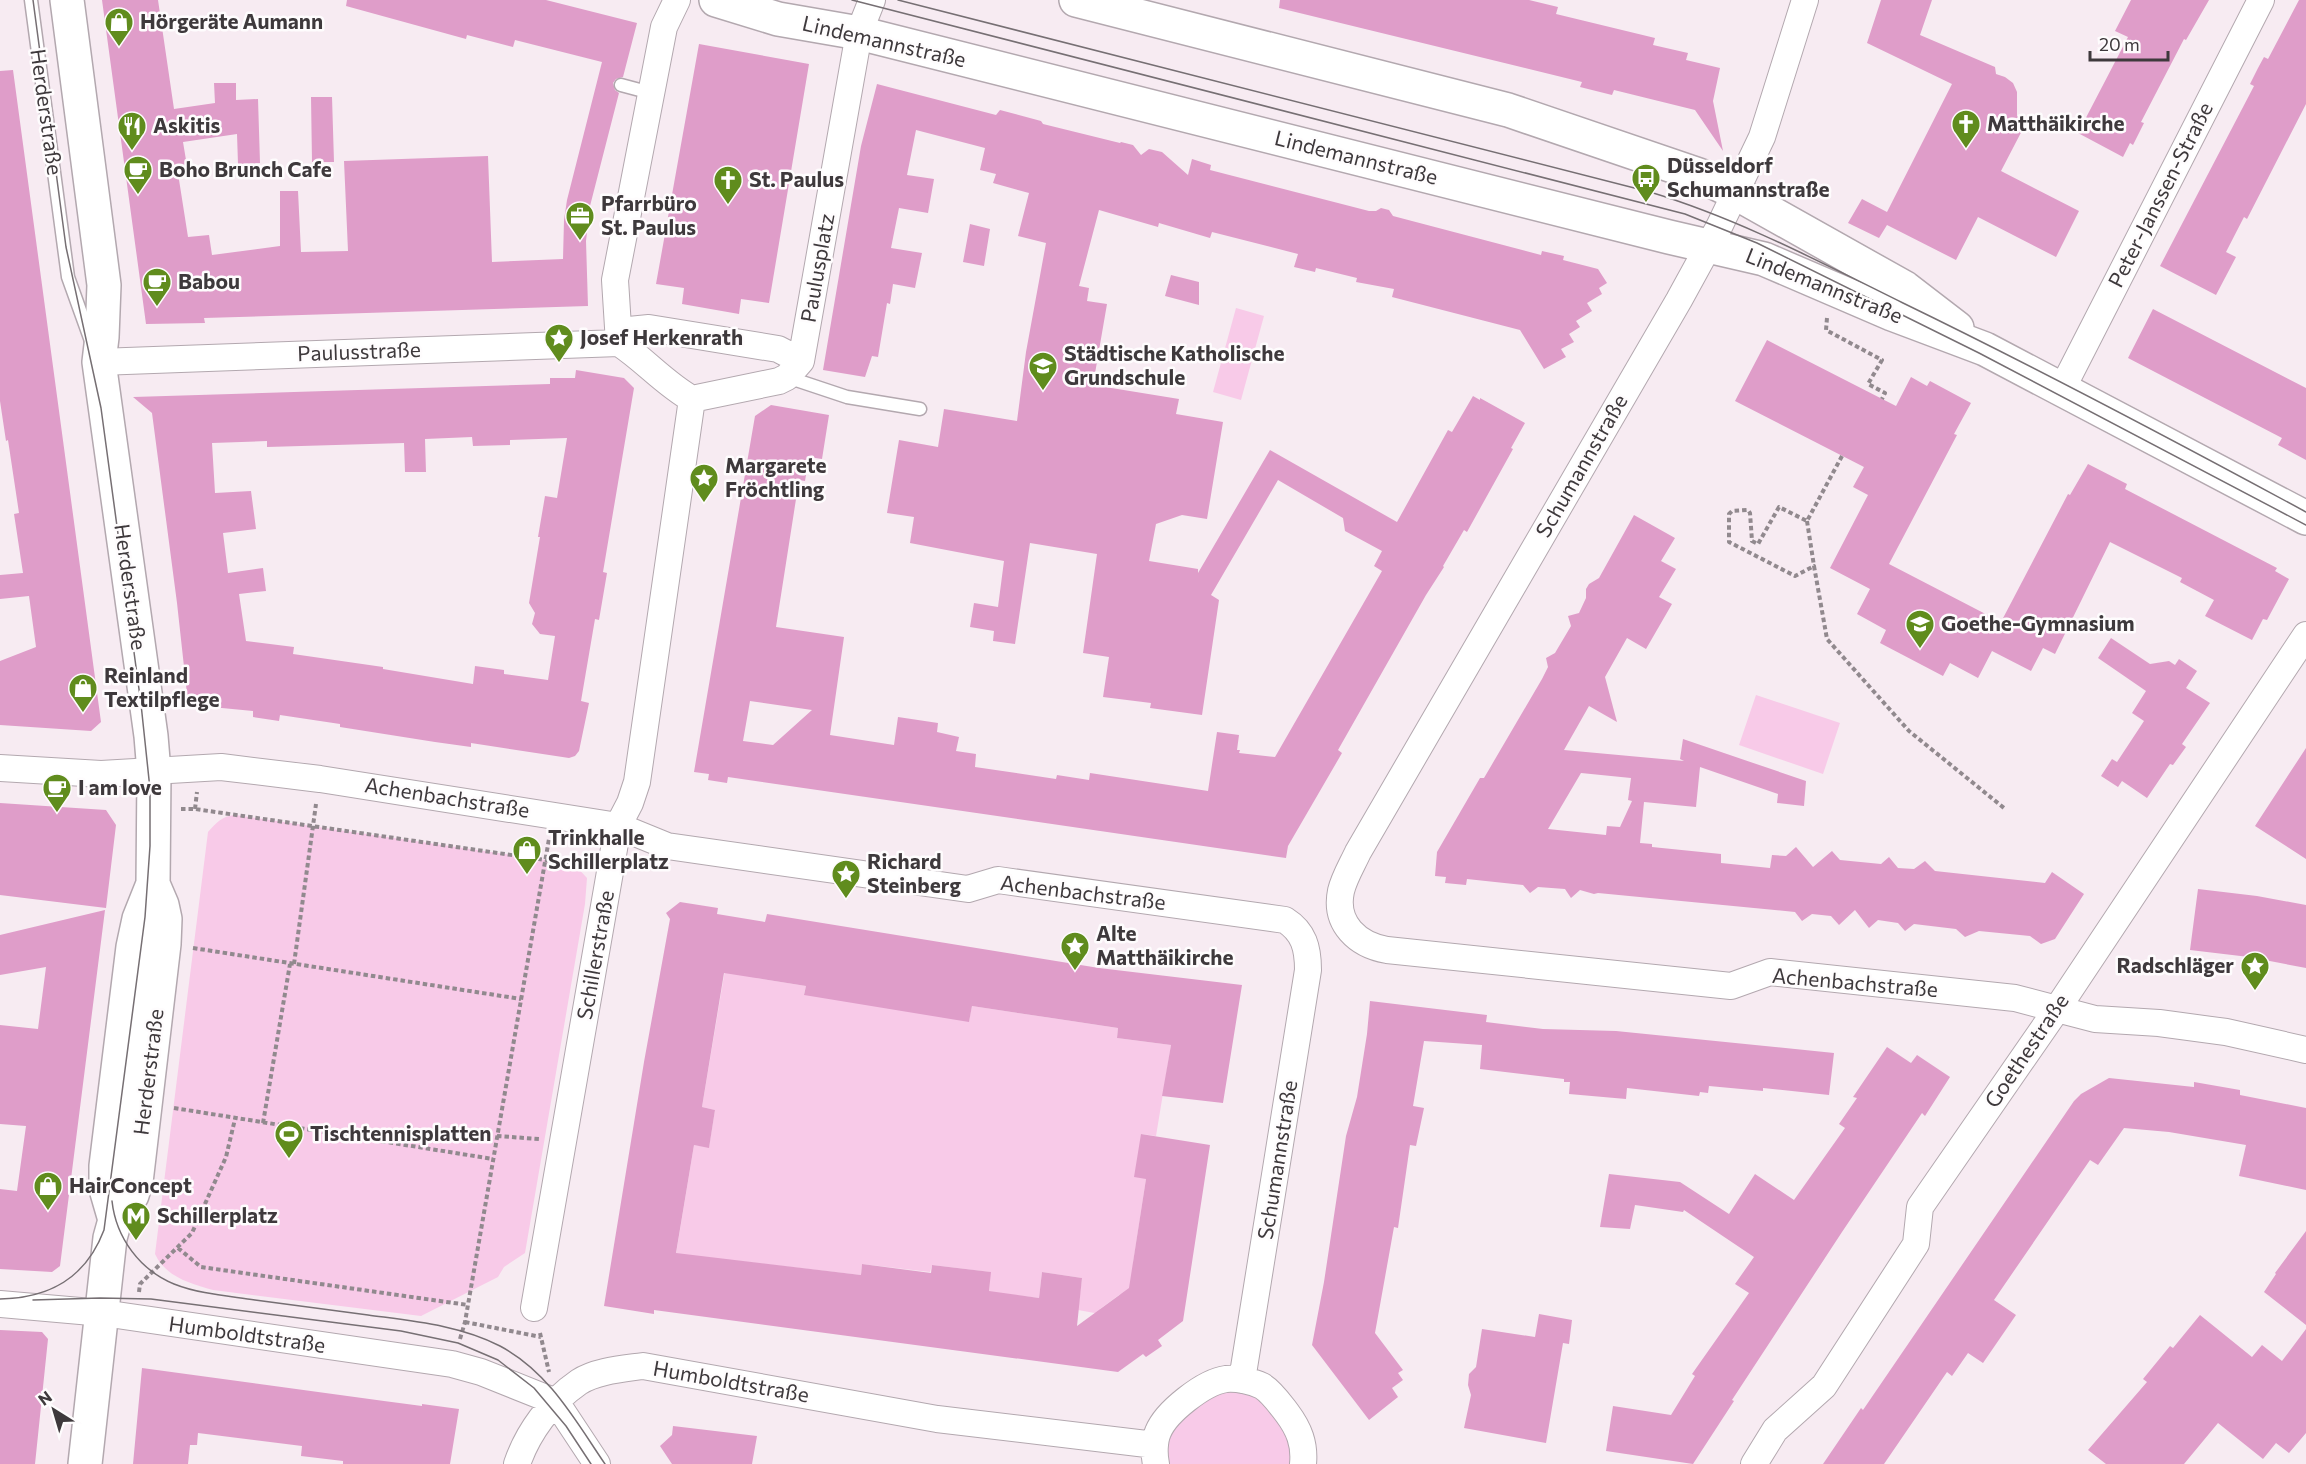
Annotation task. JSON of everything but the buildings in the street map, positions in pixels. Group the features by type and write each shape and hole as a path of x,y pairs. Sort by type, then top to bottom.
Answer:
{"main road":[{"name":"Herderstraße","path":"67,0 104,285 99,362 151,736 154,772 153,884 139,919 133,947 106,1166 106,1189 115,1220"},
{"name":"Lindemannstraße","path":"720,0 778,19 859,33 1764,259 1892,314 1985,349 2306,518"},
{"name":"Lindemannstraße","path":"1076,0 1508,110 1699,176 1736,193 1905,288 1985,349"},
{"name":"Herderstraße","path":"85,1464 111,1238 115,1220 132,1195 136,1182 164,944 165,919 153,884"}],"street":[{"path":"619,337 650,328 777,349 794,369 692,399 674,388 619,337 615,280 664,27 677,0"},
{"name":"Paulusplatz","path":"794,369 859,33 872,0"},
{"name":"Schumannstraße","path":"1342,920 1341,893 1358,852 1709,245 1736,193 1762,137 1805,0"},
{"name":"Peter-Janssen-Straße","path":"2062,389 2261,0"},
{"name":"Paulusstraße","path":"99,362 619,337"},
{"name":"Schillerstraße","path":"534,1308 618,826 630,803 637,782 692,399"},
{"name":"Goethestraße","path":"1754,1464 1775,1430 1824,1386 1916,1244 1920,1207 2057,1009 2306,635"},
{"name":"Achenbachstraße","path":"0,768 92,773 154,772 220,767 320,779 618,826 667,846 968,889 998,880 1269,916 1285,920 1294,926 1305,940"},
{"name":"Achenbachstraße","path":"1342,920 1354,936 1364,943 1373,948 1387,950 1731,986 1770,972 2015,998 2095,1019 2158,1023 2226,1032 2306,1050"},
{"name":"Schumannstraße","path":"1242,1380 1308,970 1305,940"},
{"name":"Humboldtstraße","path":"0,1304 103,1313 452,1364 482,1372 556,1402 580,1382 614,1370 643,1366 937,1419 1156,1454 1158,1433 1173,1412 1217,1381 1242,1380"},
{"path":"1242,1380 1262,1386 1286,1412 1301,1438 1309,1463"},
{"path":"517,1464 525,1441 556,1402 597,1464"}],"lane":[{"name":"Herderstraße","path":"31,0 68,277 99,362"},
{"path":"621,85 651,93"},
{"path":"794,369 847,397 920,409"}],"path":[{"path":"1831,287 1826,330 1882,360 1868,384 1885,393 1882,399"},
{"path":"1842,456 1807,521 1827,639 1909,731 2004,808"},
{"path":"1807,521 1779,507 1758,544 1752,541 1748,510 1732,511 1729,514 1729,542 1795,576 1814,566"},
{"path":"263,1123 292,964 320,779"},
{"path":"154,810 195,809 611,869"},
{"path":"463,1332 553,815"},
{"path":"164,944 521,999"},
{"path":"174,1108 493,1159"},
{"path":"139,1291 140,1284 192,1233 226,1157 235,1119"},
{"path":"497,1136 562,1141"},
{"path":"178,1248 201,1267 468,1305"},
{"path":"534,1308 556,1402"},
{"path":"465,1322 541,1337"}],"shaded area":[{"path":"1236,308 1264,316 1241,400 1213,392"},
{"path":"1756,695 1840,723 1823,774 1739,745"},
{"name":"Schillerplatz","path":"235,815 574,864 587,878 585,904 525,1253 504,1267 498,1277 421,1316 213,1290 187,1282 172,1274 155,1254 208,832 223,818"},
{"path":"727,958 759,963 756,978 806,986 804,994 969,1021 972,1006 1118,1028 1117,1038 1171,1045 1156,1136 1141,1134 1146,1179 1133,1263 1137,1288 1119,1295 1100,1309 1100,1314 1078,1310 1082,1278 1042,1272 1039,1298 989,1292 990,1272 932,1265 930,1272 862,1264 861,1275 676,1254 694,1145 709,1147 715,1110 702,1107"},
{"path":"1217,1382 1267,1391 1301,1464 1158,1464 1159,1433"}],"tram line":[{"path":"0,1299 35,1295 64,1282 87,1261 104,1230 145,917 150,846 150,789 141,704 101,408 66,247 33,0"},
{"path":"852,0 1685,214 1757,243 1979,353 2306,525"},
{"path":"898,0 1650,192 1683,203 1779,242 1954,328 2106,405 2306,512"},
{"path":"112,1201 119,1228 132,1251 151,1270 174,1284 214,1294 435,1325 468,1333 500,1346 533,1369 547,1383 572,1414 605,1464"},
{"path":"33,1300 151,1299 401,1331 458,1343 498,1360 534,1388 566,1426 591,1464"}],"place":[{"name":"Hörgeräte Aumann","path":"119,48"},
{"name":"Matthäikirche","path":"1966,150"},
{"name":"Askitis","path":"132,152"},
{"name":"Boho Brunch Cafe","path":"138,196"},
{"name":"Düsseldorf Schumannstraße","path":"1646,204"},
{"name":"St. Paulus","path":"728,206"},
{"name":"Pfarrbüro St. Paulus","path":"580,242"},
{"name":"Babou","path":"157,308"},
{"name":"Josef Herkenrath","path":"559,364"},
{"name":"Städtische Katholische Grundschule","path":"1043,392"},
{"name":"Margarete Fröchtling","path":"704,504"},
{"name":"Goethe-Gymnasium","path":"1920,650"},
{"name":"Reinland Textilpflege","path":"83,714"},
{"name":"I am love","path":"57,814"},
{"name":"Trinkhalle Schillerplatz","path":"527,876"},
{"name":"Richard Steinberg","path":"846,900"},
{"name":"Alte Matthäikirche","path":"1075,972"},
{"name":"Radschläger","path":"2255,992"},
{"name":"Tischtennisplatten","path":"289,1160"},
{"name":"HairConcept","path":"48,1212"},
{"name":"Schillerplatz","path":"136,1242"}]}
